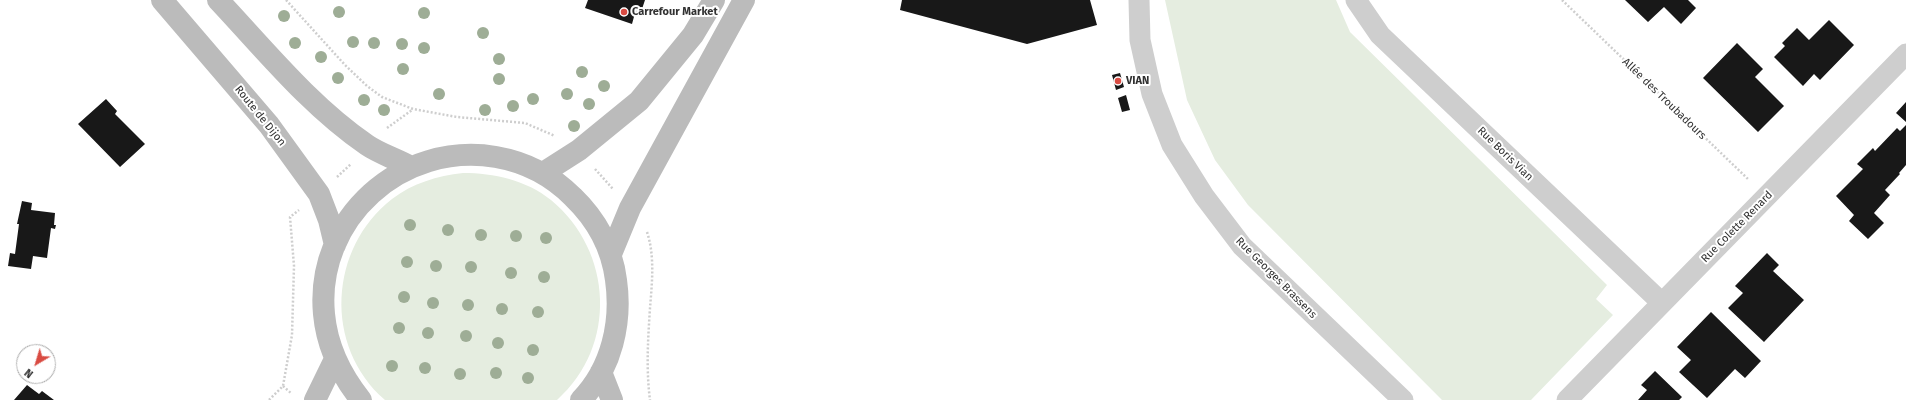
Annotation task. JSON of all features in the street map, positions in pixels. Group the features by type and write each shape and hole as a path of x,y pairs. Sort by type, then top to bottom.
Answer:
{"main road":[{"name":"Route de Dijon","path":"162,0 269,125 319,194 329,220 335,245"},
{"path":"218,0 310,99 337,124 369,147 411,167"},
{"path":"543,173 579,150 639,102 693,35 714,0"},
{"path":"610,254 630,208 744,0"},
{"path":"361,400 347,382 335,359 328,337 324,314 324,290 327,267 335,245 344,225 358,207 385,182 411,167 429,160 468,154 507,159 543,173 565,188 584,207 599,229 615,269 618,314 611,347 601,372 582,400"},
{"path":"315,400 335,359"},
{"path":"601,372 612,400"}],"street":[{"name":"Rue Georges Brassens","path":"1139,0 1140,40 1152,94 1172,145 1204,196 1242,246 1403,400"},
{"name":"Rue Boris Vian","path":"1356,0 1380,35 1662,303"},
{"name":"Rue Colette Renard","path":"1567,400 1906,54"}],"path":[{"name":"Allée des Troubadours","path":"1562,0 1766,197"}],"shaded area":[{"path":"1165,0 1336,0 1350,32 1607,285 1596,299 1613,315 1531,400 1442,400 1248,205 1215,160 1187,100"},
{"path":"463,173 498,176 531,187 551,200 572,221 587,245 596,271 600,299 598,326 591,353 577,378 557,400 385,400 365,378 351,353 343,326 342,298 346,270 356,243 371,219 400,193 426,181"}],"building":[{"name":"Carrefour Market","path":"588,0 645,0 640,15 635,13 632,24 585,8"},
{"path":"902,0 1090,0 1097,25 1027,44 900,10"},
{"path":"1625,0 1688,0 1696,8 1681,24 1664,7 1648,22"},
{"path":"1829,20 1854,45 1820,80 1814,74 1803,86 1774,57 1785,46 1782,43 1797,28 1809,40"},
{"path":"1737,43 1763,69 1755,77 1784,106 1758,132 1703,78"},
{"name":"VIAN","path":"1120,73 1124,87 1116,90 1112,75"},
{"path":"1126,95 1130,110 1122,112 1118,98"},
{"path":"106,99 117,111 115,114 145,144 120,167 78,124"},
{"path":"1906,102 1906,122 1896,113"},
{"path":"1906,125 1906,165 1885,190 1890,195 1874,213 1884,223 1868,239 1849,221 1854,215 1836,196 1863,169 1857,164 1873,148 1875,151 1897,128 1900,131"},
{"path":"22,201 32,203 31,210 55,213 54,225 56,225 55,229 51,228 47,258 33,256 31,269 8,266 10,253 15,254 19,224 17,224"},
{"path":"1767,253 1779,265 1773,271 1804,300 1764,342 1728,308 1743,293 1735,286"},
{"path":"1711,312 1761,361 1745,378 1735,369 1707,398 1679,372 1691,360 1677,347"},
{"path":"1655,371 1682,397 1679,400 1638,400 1647,390 1641,385"},
{"path":"27,385 39,394 42,391 54,400 14,400"}],"place":[{"name":"Carrefour Market","path":"624,12"},
{"name":"VIAN","path":"1118,81"}]}
